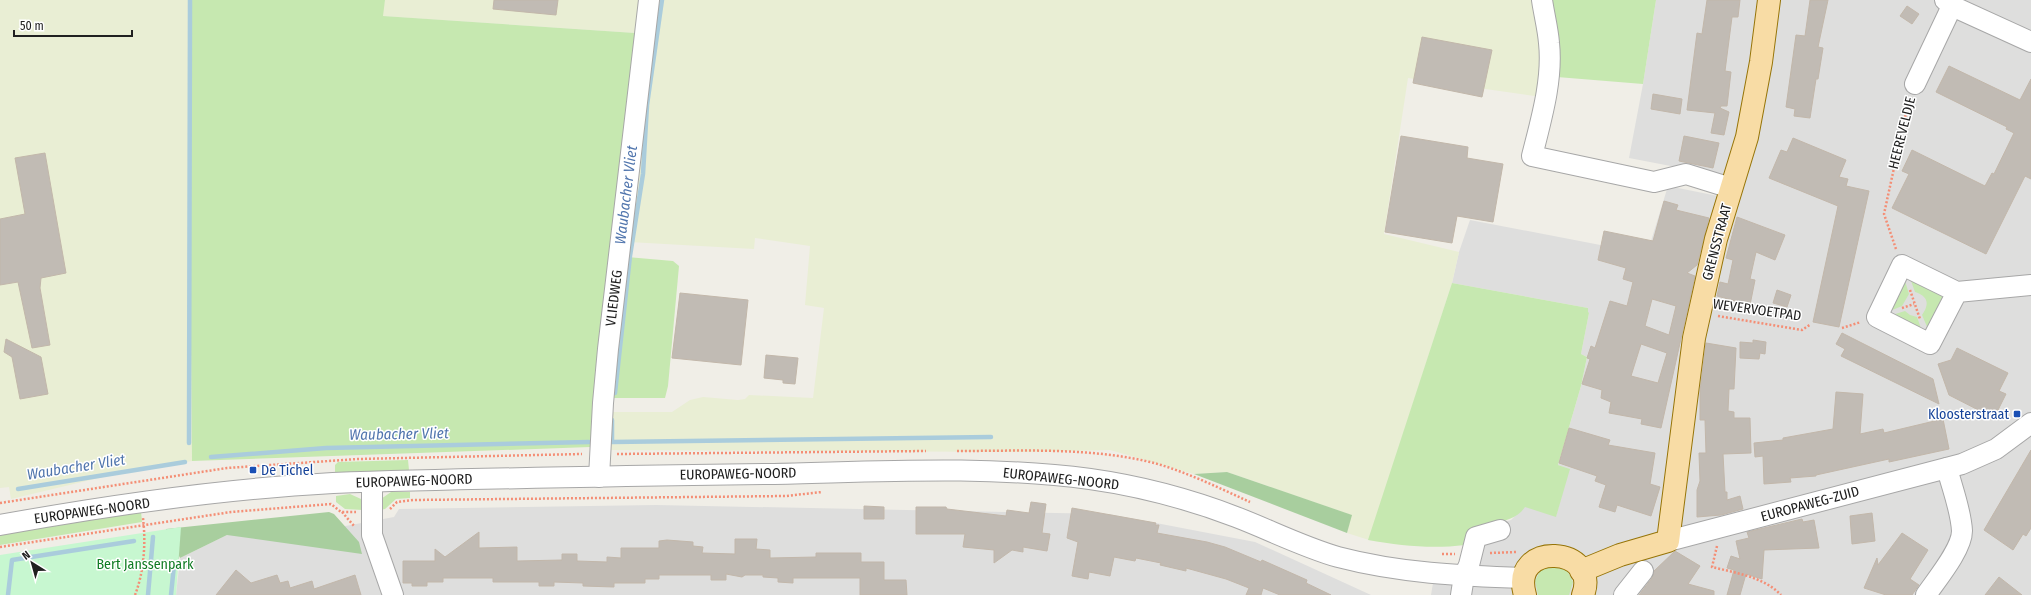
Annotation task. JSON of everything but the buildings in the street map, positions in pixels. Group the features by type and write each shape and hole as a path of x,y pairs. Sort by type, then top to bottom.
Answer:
{"main road":[{"name":"GRENSSTRAAT","path":"1668,541 1694,338 1716,239 1748,138 1761,62 1769,0"},
{"name":"EUROPAWEG-ZUID","path":"1581,571 1620,555 1668,541"},
{"path":"1524,587 1526,571 1536,560 1550,555 1567,558 1575,563 1581,571 1584,585 1582,595"}],"street":[{"name":"VLIEDWEG","path":"599,477 603,403 608,349 649,0"},
{"path":"1542,0 1549,44 1548,81 1542,117 1532,156 1654,182 1686,174 1731,188"},
{"name":"HEEREVELDJE","path":"1915,84 1948,3 2031,42"},
{"path":"1957,292 1930,344 1877,317 1902,265 1957,292 2031,285"},
{"name":"EUROPAWEG-ZUID","path":"1668,541 1947,468 1988,454 2031,423"},
{"path":"1926,595 1956,549 1962,532 1959,511 1947,468"},
{"name":"EUROPAWEG-NOORD","path":"0,525 142,503 271,487 372,482 962,471 1041,474 1091,479 1153,491 1196,503 1337,556 1418,572 1462,585 1524,587"},
{"path":"372,482 372,535 393,595"},
{"path":"1462,585 1476,537 1500,530"},
{"path":"1624,595 1643,571"}],"path":[{"name":"HEEREVELDJE","path":"1915,84 1907,106 1884,214 1930,344"},
{"name":"WEVERVOETPAD","path":"1699,312 1802,330 1811,324"},
{"path":"0,547 144,524 141,572 136,595"},
{"path":"1722,527 1712,567 1746,576 1767,584 1781,595"}],"shaded area":[{"path":"1656,0 2031,0 2031,595 1431,595 1436,565 1458,566 1465,545 1476,531 1511,520 1525,506 1556,516 1569,469 1558,465 1581,386 1587,357 1581,354 1589,313 1587,313 1588,308 1452,283 1459,252 1470,220 1647,254 1668,186 1718,196 1723,176 1629,158 1643,84"},
{"path":"656,505 1109,514 1255,542 1371,595 176,595 180,558 227,535 313,532 394,517 399,509"}],"green space":[{"path":"0,0 188,0 192,461 128,471 11,499 9,487 0,488"},
{"path":"188,0 385,0 383,16 635,33 590,447 192,461"},
{"path":"385,0 640,0 635,33 382,16"},
{"path":"655,0 1537,0 1544,62 1541,97 1408,78 1384,234 1459,252 1452,283 1369,540 1347,533 1351,515 1227,472 1194,474 1110,450 1027,452 610,450 606,412 672,412 690,400 703,397 738,400 745,399 749,395 813,398 824,308 805,305 810,246 755,238 754,249 629,242"},
{"path":"1549,0 1656,0 1643,84 1557,77"},
{"path":"627,257 673,261 679,266 668,386 665,398 608,398"},
{"path":"1910,278 1942,293 1944,297 1928,329 1922,315 1927,304 1925,298 1915,292"},
{"path":"1905,281 1909,294 1902,306 1890,311"},
{"path":"1452,283 1588,308 1589,313 1581,354 1587,357 1581,386 1558,465 1570,469 1556,517 1525,507 1515,516 1494,525 1465,545 1441,547 1417,546 1368,540"},
{"path":"1905,311 1910,315 1917,317 1922,331 1892,315"},
{"path":"408,460 409,470 335,473 335,465 338,462"},
{"path":"1227,472 1352,515 1347,533 1194,474"},
{"path":"391,492 410,492 410,498 396,499 385,509 380,510 381,499"},
{"path":"350,494 361,499 363,510 345,509 336,502 336,496"},
{"path":"141,511 142,522 0,545 0,535"},
{"path":"329,512 334,514 359,542 362,554 227,535 180,558 180,556 160,595 166,529"},
{"name":"Bert Janssenpark","path":"181,527 176,595 0,595 0,555"},
{"path":"1547,566 1567,570 1573,582 1569,595 1538,595 1535,581 1541,569"}],"waterway":[{"path":"189,443 190,0"},
{"name":"Waubacher Vliet","path":"615,393 630,256 643,174 647,105 662,0"},
{"path":"612,420 612,442 991,437"},
{"name":"Waubacher Vliet","path":"211,457 326,448 589,442"},
{"name":"Waubacher Vliet","path":"18,489 185,462"},
{"path":"148,595 153,537"},
{"path":"8,595 12,560 134,541"},
{"path":"171,595 174,565"}],"place":[{"name":"Kloosterstraat","path":"2017,414"},
{"name":"De Tichel","path":"253,470"}]}
